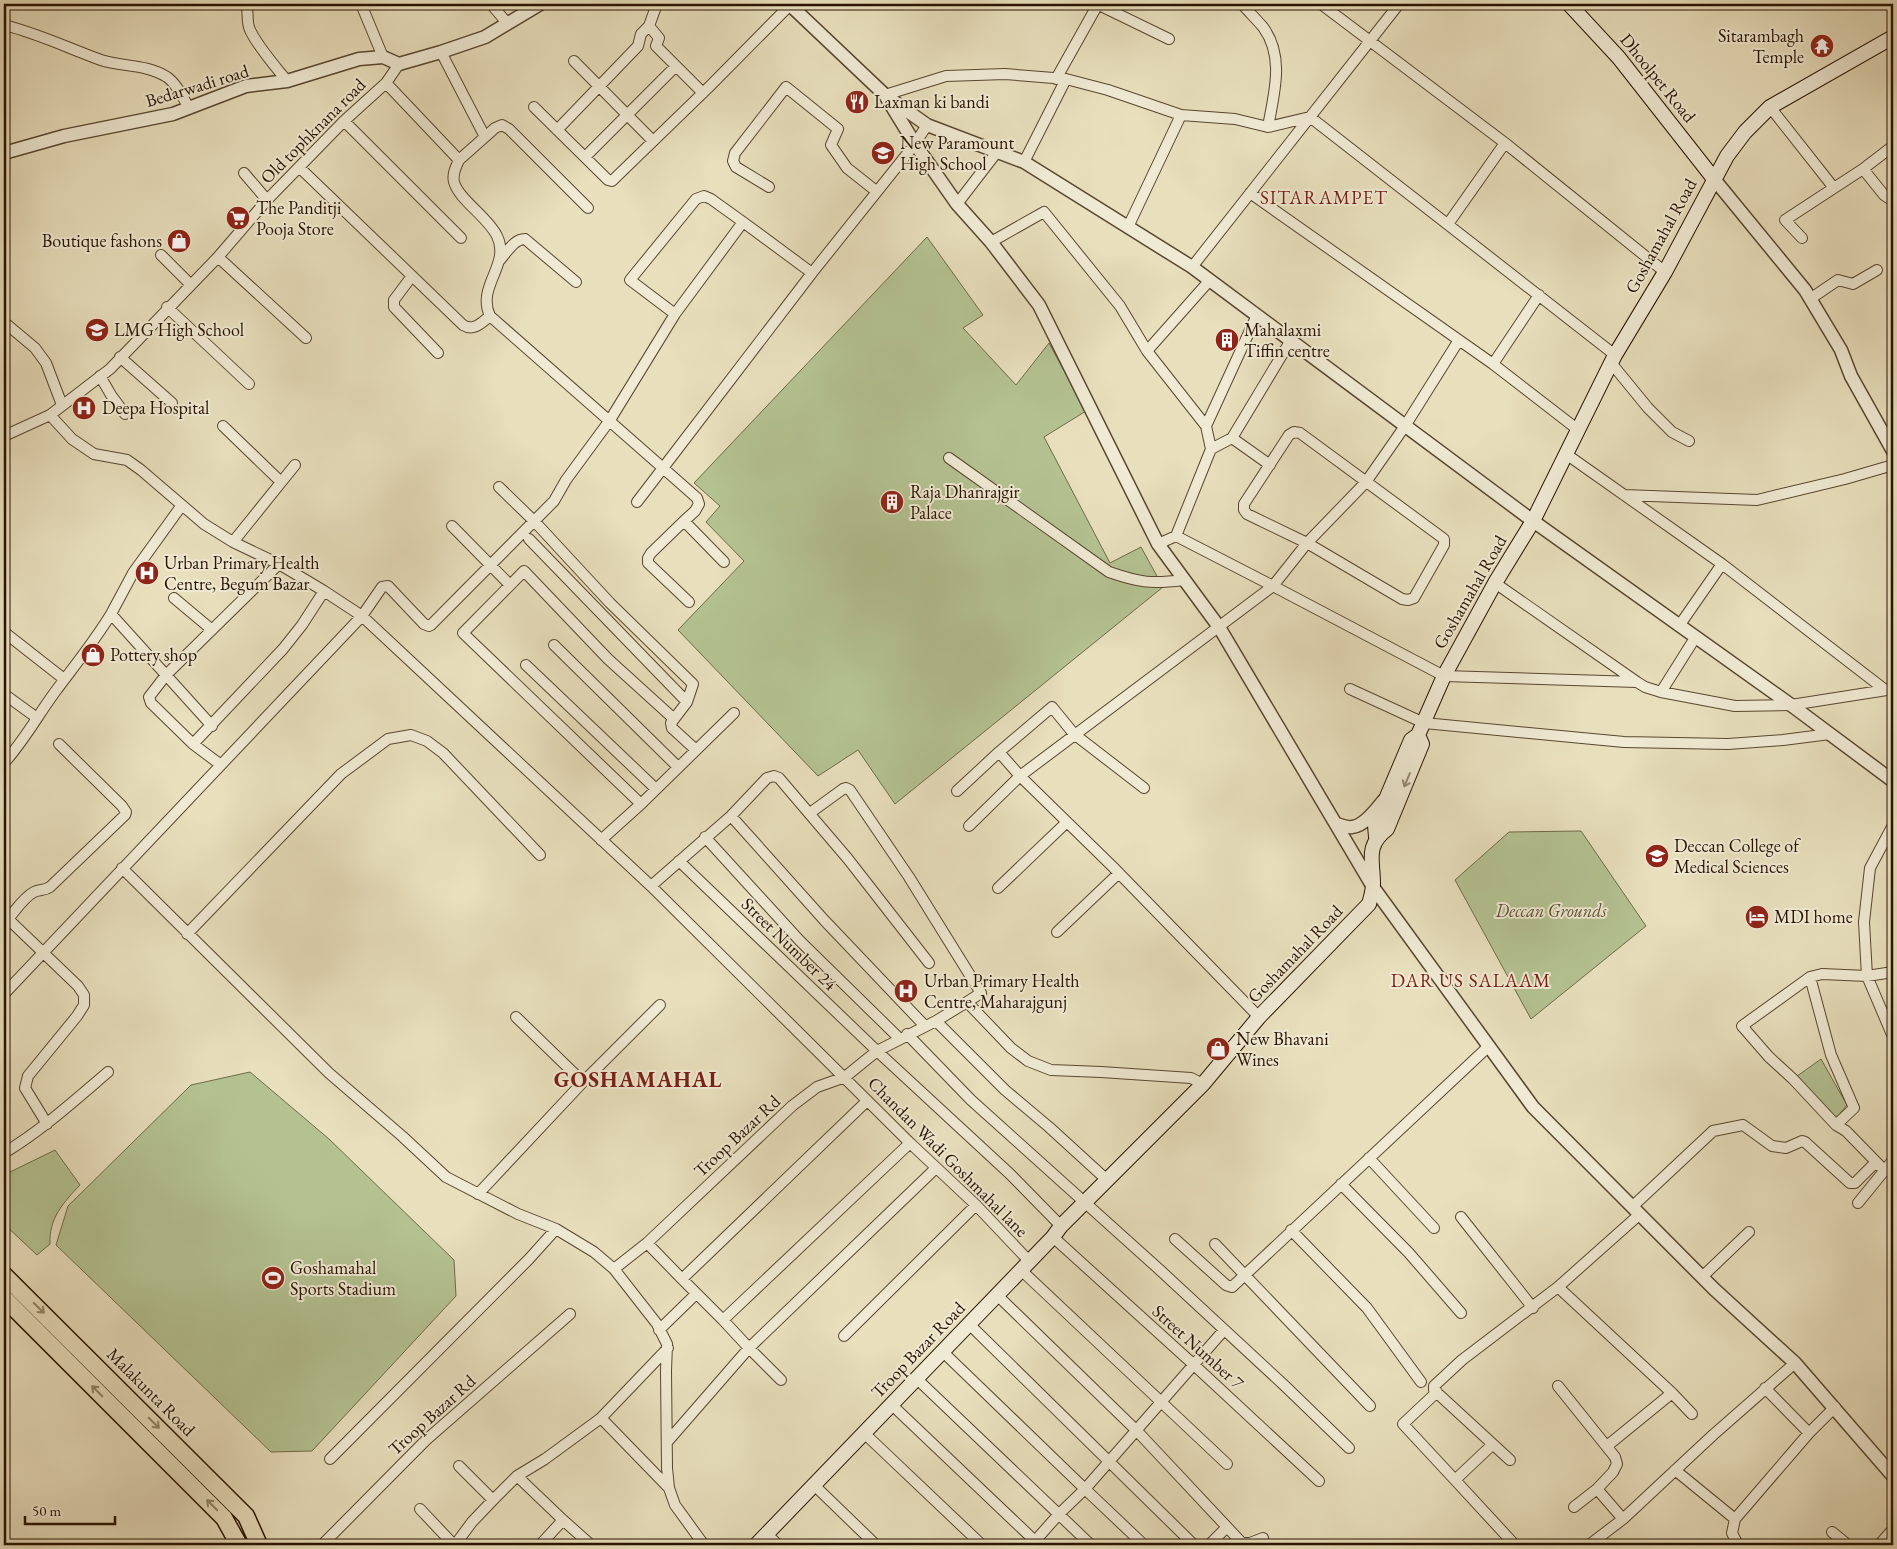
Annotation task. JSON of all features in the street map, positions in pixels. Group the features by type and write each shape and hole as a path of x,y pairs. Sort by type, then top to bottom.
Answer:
{"main road":[{"name":"Dhoolpet Road","path":"1569,4 1619,58 1714,179"},
{"name":"Goshamahal Road","path":"1107,1180 1203,1084 1259,1017 1369,904 1373,887 1372,853 1376,837 1386,829 1422,744 1421,729 1444,676 1495,583 1533,522 1613,360 1665,272 1727,156 1745,132 1770,107 1805,85 1893,37"},
{"path":"1376,837 1375,826 1389,792 1411,740 1421,729"},
{"name":"Troop Bazar Road","path":"756,1545 1107,1180"},
{"name":"Malakunta Road","path":"4,1275 246,1516 259,1545"},
{"path":"4,1300 224,1518 239,1545"}],"street":[{"path":"246,4 250,30 287,82"},
{"path":"361,4 383,57"},
{"path":"491,4 507,24"},
{"path":"399,64 485,37 540,4"},
{"path":"557,130 638,46 641,34 649,26 657,4"},
{"path":"534,107 608,180 612,181 703,93 790,4 885,95 927,125 1024,162 1192,266 1533,522 1791,705 1893,781"},
{"path":"1024,162 1061,79 1098,4 1168,39"},
{"path":"1242,4 1264,29 1275,52 1277,77 1268,127"},
{"path":"1321,4 1505,143 1665,272"},
{"path":"1192,266 1399,4"},
{"path":"4,25 30,31 103,60 148,68 159,72 170,78 189,108"},
{"path":"649,26 659,38 656,46 703,93"},
{"path":"441,52 485,137"},
{"name":"Bedarwadi road","path":"4,153 64,136 173,114 246,86 287,82 359,59 383,57 399,64"},
{"path":"574,61 653,141"},
{"name":"Old tophknana road","path":"4,436 50,415 110,369 167,307 218,257 267,200 344,122 386,83 399,64"},
{"path":"585,157 676,66"},
{"path":"885,95 946,76 1005,74 1061,79 1108,90 1181,115 1235,119 1268,127 1310,117"},
{"path":"386,83 459,160"},
{"path":"769,187 736,167 733,161 734,153 786,87 838,129 831,145 854,174 876,192"},
{"path":"885,95 915,144 958,204 991,242 1039,304 1158,544 1219,627 1373,887 1489,1046 1533,1106 1702,1277 1795,1363 1893,1476"},
{"path":"1770,107 1834,188"},
{"path":"1128,227 1181,115"},
{"path":"1310,117 1539,295 1613,360 1648,408 1672,432 1689,441"},
{"path":"344,122 461,238"},
{"path":"500,260 500,246 497,236 491,226 458,190 454,182 454,172 459,160 495,128 502,125 509,130 588,208"},
{"path":"637,502 812,274 915,144 927,125"},
{"path":"1448,224 1505,143"},
{"path":"1802,238 1786,220 1863,169 1893,146"},
{"path":"958,204 997,152"},
{"path":"300,168 467,328 474,328 490,316"},
{"path":"1863,169 1884,195 1893,201"},
{"path":"244,173 267,200"},
{"path":"1714,179 1805,290 1841,350 1852,376 1893,451"},
{"path":"1250,193 1493,364 1578,429"},
{"path":"675,314 630,280 696,198 704,196 711,199 812,274"},
{"path":"991,242 1044,212 1120,306 1147,350 1206,426 1211,449 1176,536 1158,544"},
{"path":"4,994 362,616 382,587 386,585 390,588 424,624 431,626 535,522 554,501 566,480 610,420 675,314 744,222"},
{"path":"576,282 525,239 521,239 500,260 489,286 486,308 490,316 697,498 699,504 695,511 648,558 648,563 689,602"},
{"path":"161,255 190,284"},
{"path":"218,257 306,338"},
{"path":"1810,299 1838,280 1853,284 1877,270"},
{"path":"412,276 394,300 394,306 438,353"},
{"path":"1147,350 1210,280"},
{"path":"1493,364 1539,295"},
{"path":"167,307 248,384"},
{"path":"1206,426 1257,315"},
{"path":"4,322 35,348 46,363 62,405"},
{"path":"1211,449 1232,438 1291,340"},
{"path":"969,826 1020,776 1273,586 1307,543 1366,482 1405,426 1459,340"},
{"path":"120,357 172,402"},
{"path":"100,376 111,395 126,414"},
{"name":"Chandan Wadi Goshmahal lane","path":"50,415 72,439 94,454 126,460 142,470 204,524 233,542 279,564 324,590 362,616 651,886 910,1143 976,1205 1025,1265 1161,1402 1227,1464"},
{"path":"223,426 281,482"},
{"path":"1294,432 1300,433 1366,482 1444,539 1444,545 1414,598 1402,599 1307,543 1246,514 1244,510 1244,504 1289,435 1294,432"},
{"path":"1232,438 1270,465"},
{"path":"1566,454 1722,564 1889,689"},
{"path":"949,458 1109,572 1135,581 1154,583 1184,580"},
{"path":"233,542 295,465"},
{"path":"1623,496 1757,500 1845,479 1893,465"},
{"path":"499,488 535,522 610,604 693,684 687,702 671,723 672,728 696,750"},
{"path":"4,762 21,743 64,679 96,640 133,574 182,504"},
{"path":"684,522 724,562"},
{"path":"452,526 510,585"},
{"path":"1176,536 1444,676 1637,682"},
{"path":"529,539 687,702"},
{"path":"221,765 193,744 151,703 149,697 166,674 279,564"},
{"path":"1679,626 1722,564"},
{"path":"641,804 463,632 524,571 608,659 673,718"},
{"path":"1495,583 1637,682 1645,687 1661,692 1735,706 1791,705 1889,689"},
{"path":"193,744 284,649 324,590"},
{"path":"174,598 211,629"},
{"path":"111,614 212,726"},
{"path":"4,632 64,679"},
{"path":"1661,692 1695,638"},
{"path":"554,645 678,767"},
{"path":"526,665 656,788"},
{"path":"1350,689 1421,729 1624,742 1689,744 1783,740 1830,734"},
{"path":"4,694 37,718"},
{"path":"957,791 1052,707 1074,734 1144,788"},
{"path":"601,840 641,804 734,712"},
{"path":"187,934 341,774 388,738 411,735 427,741 443,754 540,855"},
{"path":"47,1124 25,1088 26,1082 28,1076 78,1016 84,1005 84,995 78,986 44,952 6,917 30,895 50,887 123,818 126,812 60,744"},
{"path":"999,752 1020,776 1119,873 1259,1017"},
{"path":"651,886 731,816 767,778 774,776 780,778 810,813 929,963"},
{"path":"810,813 843,789 850,790 909,877 981,993 967,1002 1011,1048 1028,1061 1051,1070 1191,1078 1203,1084"},
{"path":"1336,824 1351,827 1358,825 1376,809 1389,792"},
{"path":"731,816 825,921 924,1026"},
{"path":"998,888 1067,822"},
{"path":"1893,825 1870,868 1864,922 1867,976 1893,1037"},
{"path":"706,837 800,941 971,1100 1224,1330 1349,1448"},
{"name":"Street Number 24","path":"679,861 877,1051 1010,1174 1061,1226"},
{"path":"122,868 329,1073 446,1177 478,1194 556,1229 594,1252 614,1270 660,1330 667,1344 667,1468 669,1488 674,1505 704,1545"},
{"path":"1057,932 1119,873"},
{"path":"1884,1170 1846,1131 1836,1125 1742,1026 1810,978 1822,974 1867,976 1893,972"},
{"path":"1810,978 1831,1055 1854,1108 1836,1125"},
{"name":"Troop Bazar Rd","path":"614,1270 647,1243 792,1106 817,1087 845,1077 877,1051 903,1036 936,1021 967,1002"},
{"path":"478,1194 583,1082 660,1005"},
{"path":"516,1017 583,1082"},
{"path":"936,1021 1005,1090 1107,1180"},
{"path":"1175,1238 1229,1287 1232,1287 1243,1274 1489,1046"},
{"path":"4,1153 47,1124 108,1072"},
{"path":"682,1280 868,1101"},
{"path":"1510,1460 1437,1392 1434,1386 1462,1360 1533,1308 1558,1287 1713,1131 1743,1125 1772,1146 1786,1148 1802,1141 1805,1142 1850,1182 1855,1183 1876,1162"},
{"path":"723,1320 910,1143"},
{"path":"1368,1158 1434,1228"},
{"path":"1858,1203 1893,1160"},
{"path":"668,1441 749,1348 936,1168"},
{"path":"1341,1184 1409,1253 1461,1313"},
{"path":"844,1336 976,1205"},
{"path":"1461,1217 1533,1308"},
{"path":"330,1458 529,1260 556,1229"},
{"path":"1291,1230 1367,1308 1420,1382"},
{"path":"1702,1277 1749,1232"},
{"name":"Street Number 7","path":"1053,1237 1319,1481"},
{"path":"647,1243 781,1380"},
{"path":"1215,1244 1370,1406"},
{"path":"1558,1287 1692,1414"},
{"path":"4,1300 18,1288"},
{"path":"660,1330 696,1294"},
{"path":"997,1295 1137,1431 1242,1543 1250,1544 1263,1538"},
{"name":"Troop Bazar Rd","path":"322,1545 426,1440 570,1314"},
{"path":"969,1324 1194,1545"},
{"path":"892,1405 1035,1544 1059,1514 1085,1489 1224,1330"},
{"path":"420,1509 454,1545 472,1522 517,1476 601,1418 668,1348"},
{"path":"943,1352 1144,1545"},
{"path":"1588,1545 1623,1519 1765,1388 1795,1363"},
{"path":"917,1379 1091,1545"},
{"path":"1558,1386 1607,1446 1615,1457 1617,1464 1613,1472 1597,1489 1574,1507"},
{"path":"1765,1388 1809,1433"},
{"path":"1437,1392 1403,1424 1515,1545"},
{"path":"1607,1446 1672,1393"},
{"path":"1738,1545 1732,1533 1735,1519 1809,1433 1835,1408"},
{"path":"601,1418 669,1488"},
{"path":"864,1433 982,1545"},
{"path":"1455,1480 1492,1445"},
{"path":"459,1466 493,1500"},
{"path":"1675,1470 1735,1519"},
{"path":"517,1476 591,1545"},
{"path":"814,1486 876,1545"},
{"path":"1597,1489 1623,1519"},
{"path":"540,1545 563,1520"},
{"path":"1209,1545 1227,1527"},
{"path":"1879,1545 1893,1528"},
{"path":"1832,1532 1848,1545"},
{"path":"767,1534 778,1545"}],"green space":[{"path":"927,237 983,315 963,328 1016,385 1049,343 1086,411 1044,437 1110,563 1141,547 1163,587 895,804 858,750 818,776 678,630 744,561 706,522 720,506 694,483"},
{"name":"Deccan Grounds","path":"1581,831 1646,926 1531,1019 1455,880 1509,832"},
{"path":"1821,1059 1847,1105 1833,1122 1793,1079"},
{"name":"Goshamahal Sports Stadium","path":"250,1072 329,1139 454,1260 456,1296 312,1451 271,1452 56,1245 68,1206 191,1085"},
{"path":"55,1150 80,1185 58,1212 52,1226 50,1244 37,1255 4,1224 4,1175"}],"place":[{"name":"Sitarambagh Temple","path":"1822,46"},
{"name":"Laxman ki bandi","path":"857,102"},
{"name":"New Paramount High School","path":"883,153"},
{"name":"The Panditji Pooja Store","path":"238,218"},
{"name":"Boutique fashons","path":"179,241"},
{"name":"LMG High School","path":"97,330"},
{"name":"Mahalaxmi Tiffin centre","path":"1227,340"},
{"name":"Deepa Hospital","path":"84,408"},
{"name":"Raja Dhanrajgir Palace","path":"892,502"},
{"name":"Urban Primary Health Centre, Begum Bazar","path":"147,573"},
{"name":"Pottery shop","path":"93,655"},
{"name":"Deccan College of Medical Sciences","path":"1657,856"},
{"name":"MDI home","path":"1757,917"},
{"name":"Urban Primary Health Centre, Maharajgunj","path":"906,991"},
{"name":"New Bhavani Wines","path":"1218,1049"},
{"name":"Goshamahal Sports Stadium","path":"273,1278"}],"district":[{"name":"SITARAMPET","path":"1324,197"},
{"name":"DAR US SALAAM","path":"1471,980"},
{"name":"GOSHAMAHAL","path":"638,1079"}]}
